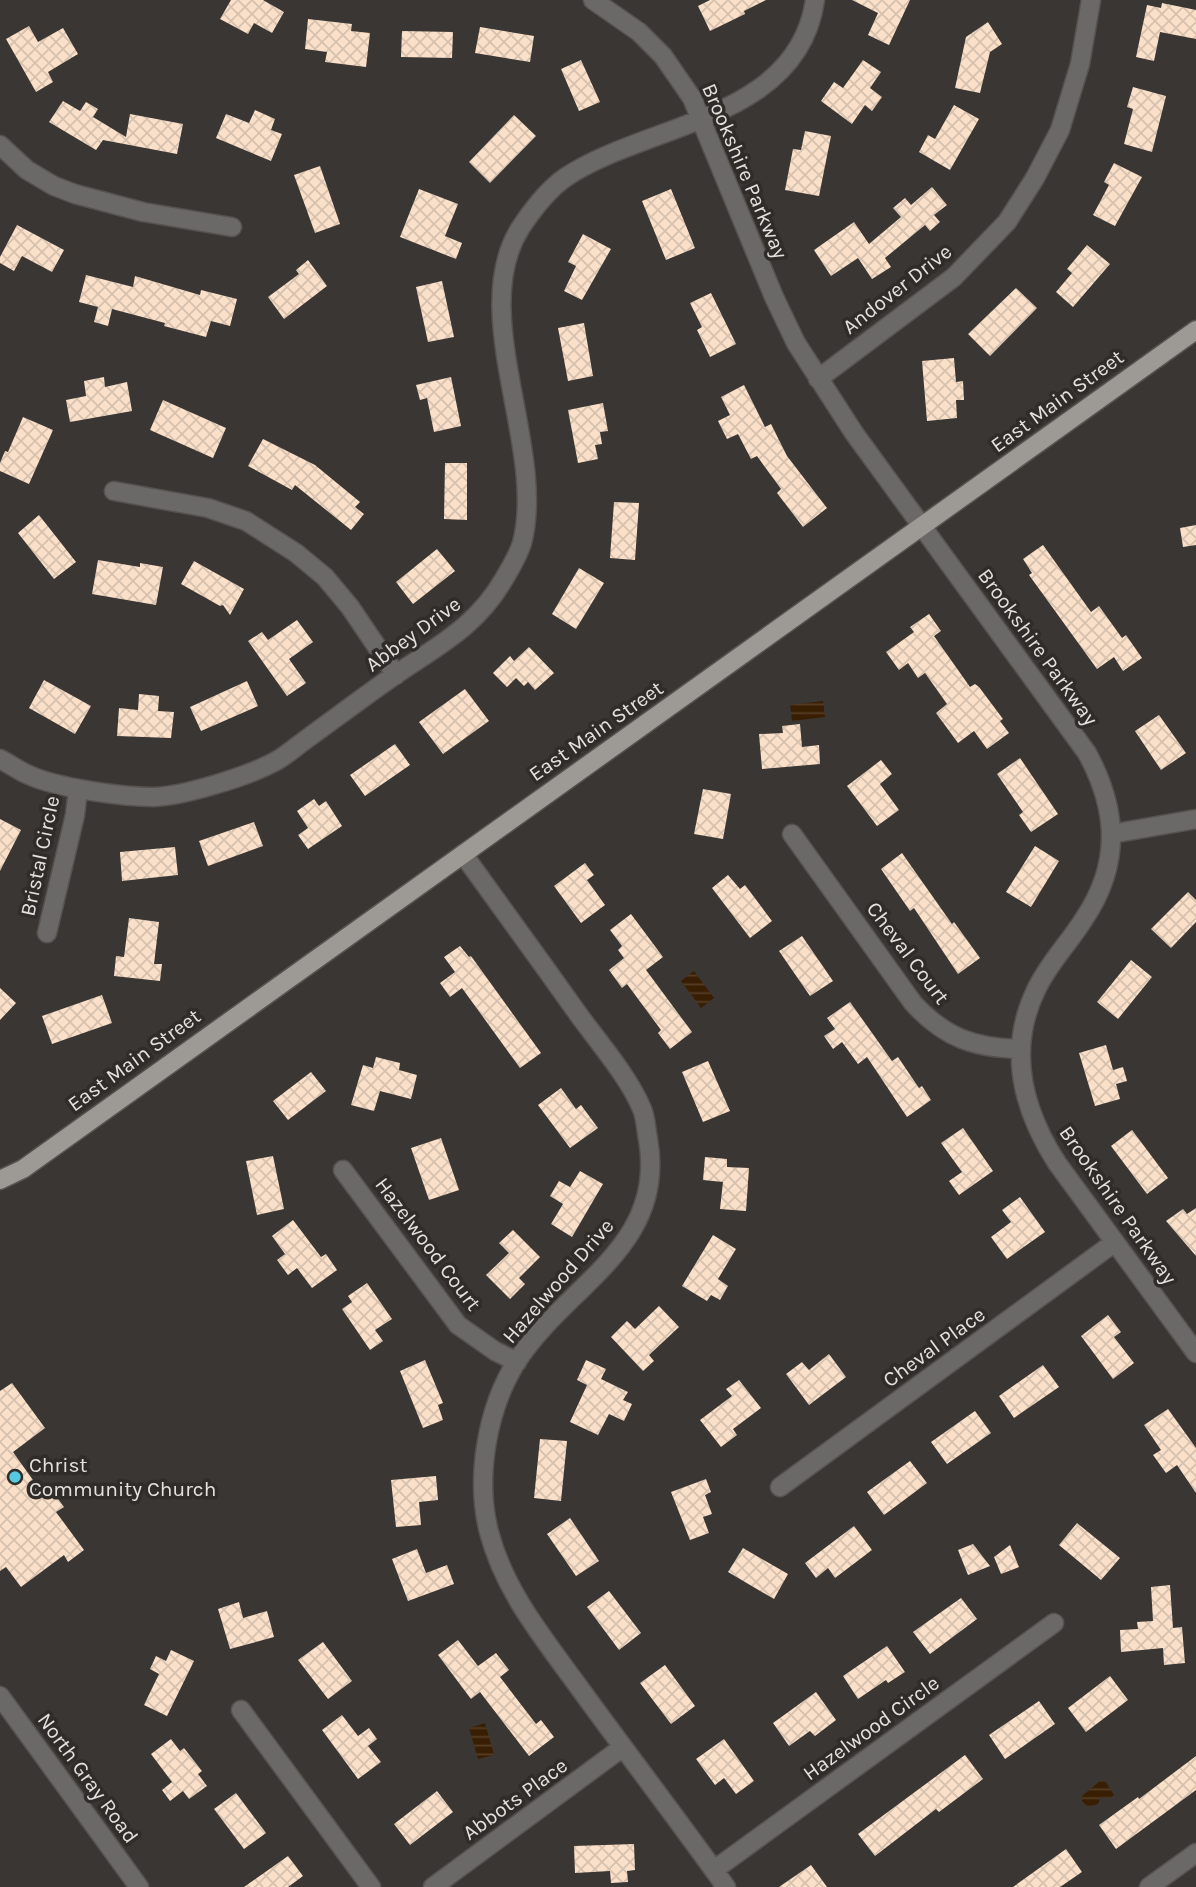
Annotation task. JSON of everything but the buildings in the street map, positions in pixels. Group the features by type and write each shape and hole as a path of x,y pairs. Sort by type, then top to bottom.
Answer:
{"main road":[{"name":"East Main Street","path":"0,1180 23,1169 1196,330"},
{"name":"East Main Street","path":"0,1195 23,1169"}],"street":[{"name":"Brookshire Parkway","path":"593,0 639,32 663,56 692,98 783,319 818,379 1087,753 1099,776 1112,822 1110,862 1102,890 1036,990 1021,1049 1021,1072 1029,1110 1056,1163 1196,1353"},
{"name":"Abbey Drive","path":"0,759 31,776 78,789 156,797 223,783 276,761 452,638 484,609 521,547 528,498 501,309 506,264 518,232 537,203 564,178 604,158 701,119 756,92 791,59 813,19 815,0"},
{"name":"Andover Drive","path":"818,379 954,277 1007,222 1035,178 1060,130 1080,65 1091,0"},
{"path":"0,145 27,170 54,186 75,194 143,212 232,227"},
{"path":"114,491 208,508 246,521 296,553 325,577 350,607 396,675"},
{"name":"Bristal Circle","path":"47,933 75,815 78,789"},
{"path":"1111,834 1196,819"},
{"name":"Cheval Court","path":"792,834 913,1003 928,1018 964,1041 988,1048 1021,1049"},
{"name":"Hazelwood Drive","path":"463,854 619,1070 643,1110 651,1157 645,1207 634,1229 608,1264 539,1334 517,1362 496,1408 487,1435 483,1484 489,1532 515,1598 726,1887"},
{"name":"Hazelwood Court","path":"343,1170 458,1325 495,1351 517,1362"},
{"name":"Cheval Place","path":"780,1488 1115,1242"},
{"name":"Hazelwood Circle","path":"714,1870 1054,1623"},
{"name":"North Gray Road","path":"0,1696 139,1887"},
{"path":"241,1710 371,1887"},
{"name":"Abbots Place","path":"433,1887 623,1747"},
{"path":"1149,1887 1196,1853"}],"shaded area":[{"path":"823,701 825,717 792,721 790,705"},
{"path":"694,971 714,998 701,1008 681,981"},
{"path":"485,1723 494,1755 478,1759 469,1728"},
{"path":"1100,1781 1105,1781 1114,1795 1110,1798 1101,1797 1098,1804 1088,1807 1082,1801 1082,1796"}],"place":[{"name":"Christ Community Church","path":"15,1477"}]}
